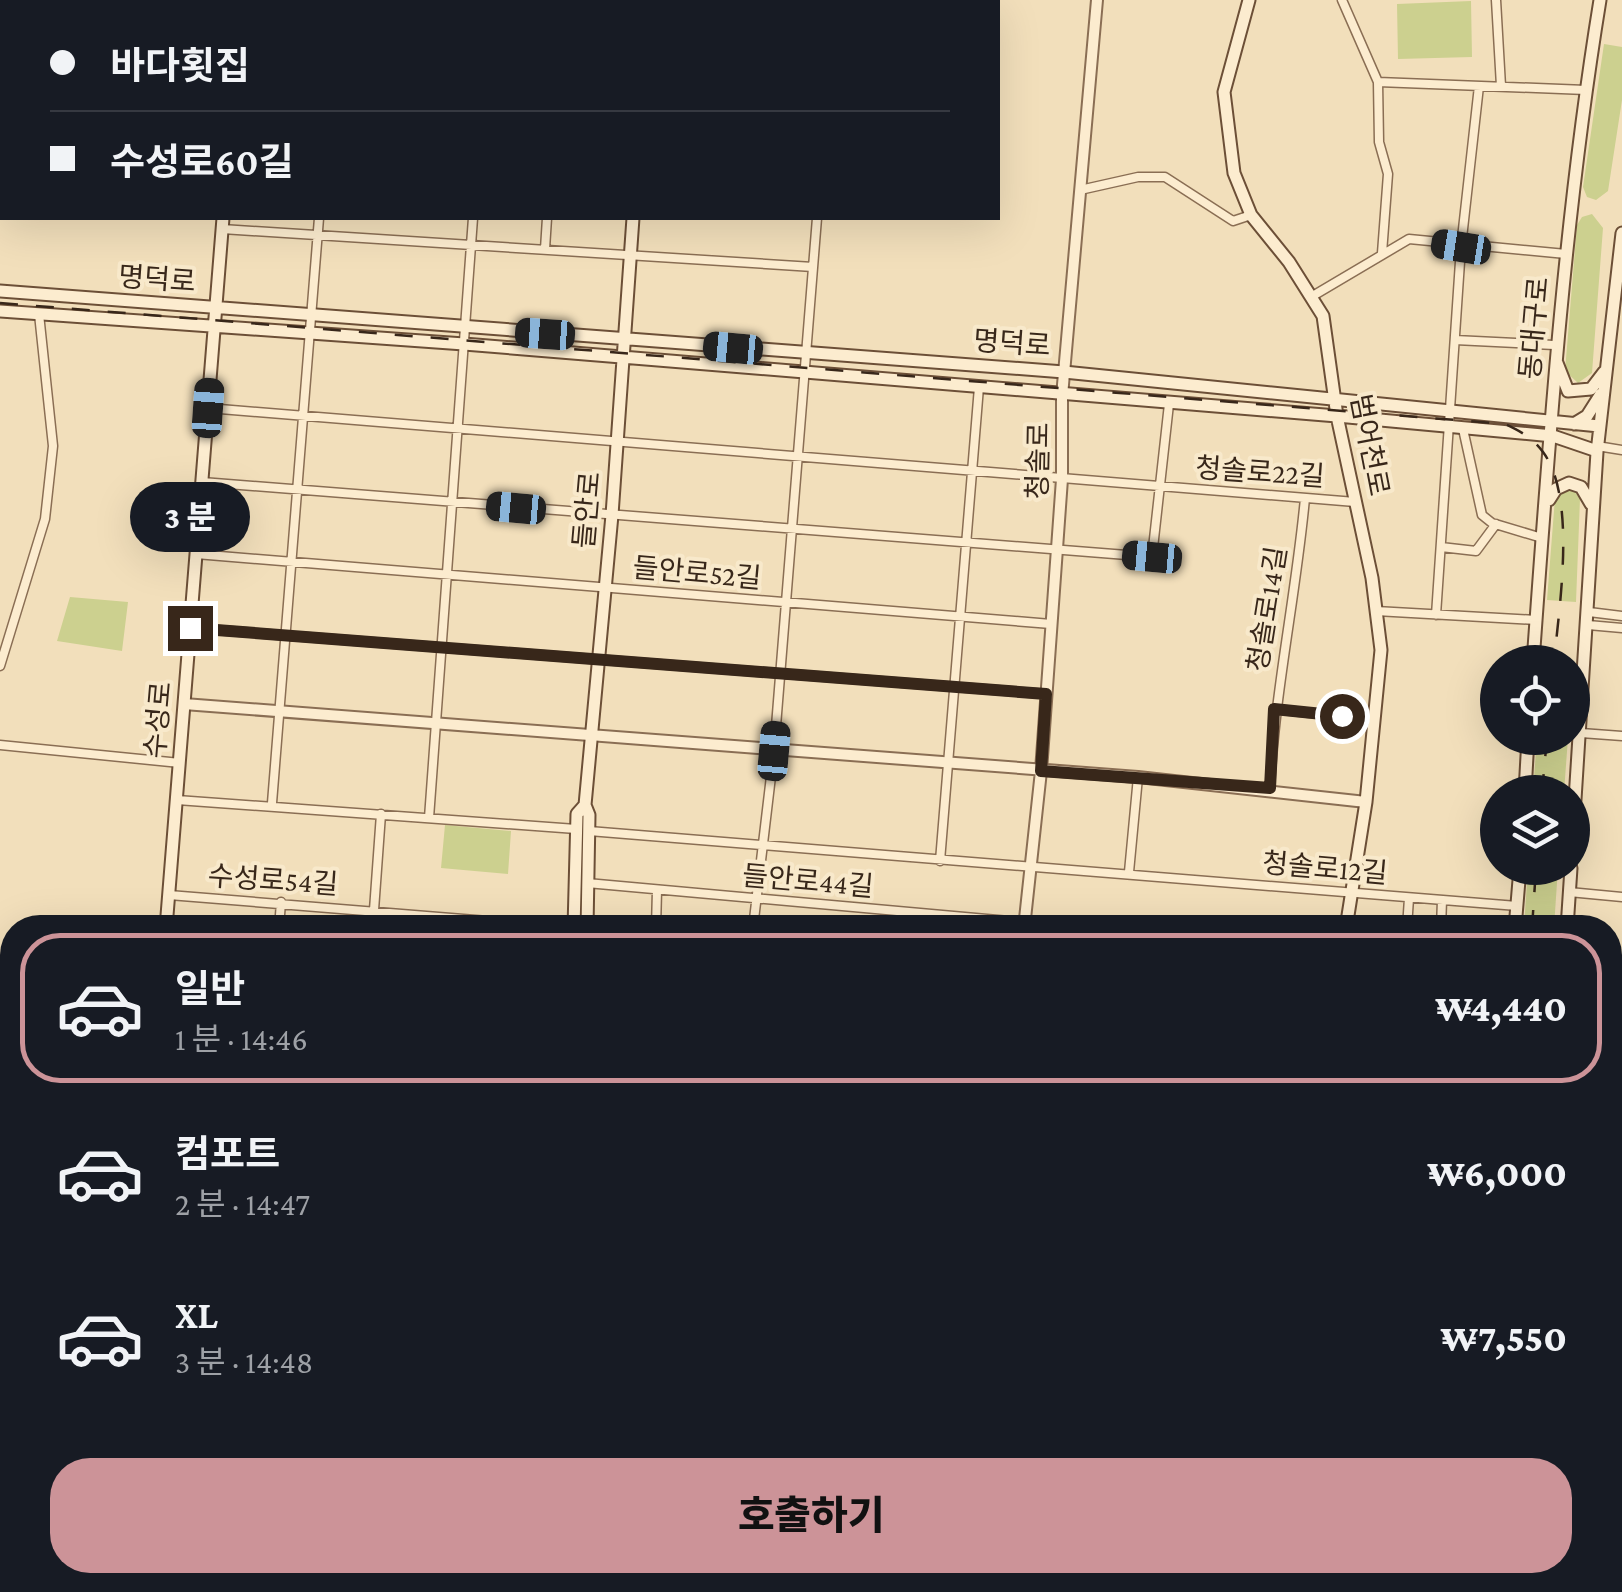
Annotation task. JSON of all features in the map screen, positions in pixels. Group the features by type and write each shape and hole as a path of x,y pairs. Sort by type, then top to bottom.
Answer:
{"main road":[{"name":"범어천로","path":"1249,0 1225,77 1224,110 1234,173 1251,215 1323,316 1330,344 1337,416 1381,650 1366,802 1348,915"},
{"name":"동대구로","path":"1534,645 1553,436 1554,350 1600,0"},
{"name":"들안로","path":"587,915 582,830 577,814 585,805 600,658 633,220"},
{"name":"수성로","path":"167,915 223,223"},
{"path":"1586,645 1597,448 1622,232"},
{"name":"명덕로","path":"0,291 1064,372 1599,426"},
{"name":"명덕로","path":"0,311 464,344 1337,416 1553,436 1597,448"},
{"path":"1554,350 1568,391 1591,389 1605,369"},
{"path":"1553,436 1579,422 1602,392"},
{"path":"1554,420 1578,443 1588,463 1595,496"},
{"path":"1544,517 1551,495 1569,483 1589,495 1594,513"},
{"name":"들안로","path":"575,915 582,830"},
{"path":"1516,915 1519,885"},
{"path":"1568,915 1570,885"}],"street":[{"name":"청솔로","path":"1025,915 1041,771 1062,479 1062,396 1097,0"},
{"path":"1342,0 1378,82 1379,142 1388,174 1382,254"},
{"path":"1496,0 1501,86"},
{"path":"1378,82 1586,90"},
{"path":"1479,86 1461,247 1450,410 1484,518 1542,538"},
{"path":"1080,190 1138,177 1165,177 1233,222 1251,215"},
{"path":"272,803 319,220"},
{"path":"429,818 432,724 473,220"},
{"path":"544,249 547,220"},
{"name":"들안로52길","path":"786,603 817,220"},
{"path":"223,223 318,234 813,267"},
{"path":"1312,297 1408,239 1566,254"},
{"path":"0,666 35,564 47,501 53,446 39,314"},
{"path":"1454,340 1554,350"},
{"path":"940,862 979,387"},
{"name":"청솔로22길","path":"1162,487 1169,404"},
{"name":"청솔로22길","path":"208,408 302,419 1356,502"},
{"path":"1436,615 1456,428"},
{"path":"1597,448 1622,450"},
{"path":"202,482 1152,557 1162,487"},
{"name":"청솔로14길","path":"1270,788 1278,672 1292,625 1306,498"},
{"path":"1441,548 1473,556 1496,524"},
{"name":"들안로52길","path":"196,554 1051,624"},
{"path":"754,915 774,751 786,603"},
{"path":"1376,612 1536,620"},
{"path":"1588,619 1622,616"},
{"path":"1588,619 1622,628"},
{"path":"190,628 1046,694"},
{"path":"184,704 1138,777 1270,788 1366,802"},
{"path":"1274,709 1376,720"},
{"path":"1590,732 1622,736"},
{"path":"0,745 180,763"},
{"path":"1129,872 1138,777"},
{"name":"청솔로12길","path":"177,800 272,803 760,848 1129,872 1517,906"},
{"name":"수성로54길","path":"374,910 381,814"},
{"name":"들안로44길","path":"587,884 921,915"},
{"path":"656,915 657,890"},
{"path":"1569,892 1622,897"},
{"name":"수성로54길","path":"169,895 409,915"},
{"path":"1408,915 1409,898"},
{"path":"1441,915 1442,900"},
{"path":"280,915 281,902"}],"green space":[{"path":"1471,1 1472,57 1398,59 1397,4"},
{"path":"1604,44 1622,47 1622,100 1608,191 1596,200 1587,197 1583,187"},
{"path":"1592,214 1603,228 1592,373 1578,383 1565,371 1577,225 1582,217"},
{"path":"1565,488 1573,489 1580,499 1576,602 1547,600 1555,498"},
{"path":"70,597 128,602 122,651 57,641"},
{"path":"1536,755 1567,755 1565,775 1534,775"},
{"path":"445,825 511,831 508,874 441,868"},
{"path":"1527,885 1557,885 1555,915 1525,915"}],"railway":[{"path":"0,303 1505,424 1526,435 1543,452 1560,496 1563,554 1556,645"},
{"path":"1544,775 1545,755"},
{"path":"1533,915 1535,885"}],"route":[{"path":"190,628 1046,694 1041,771 1270,788 1274,709 1342,716"}]}
